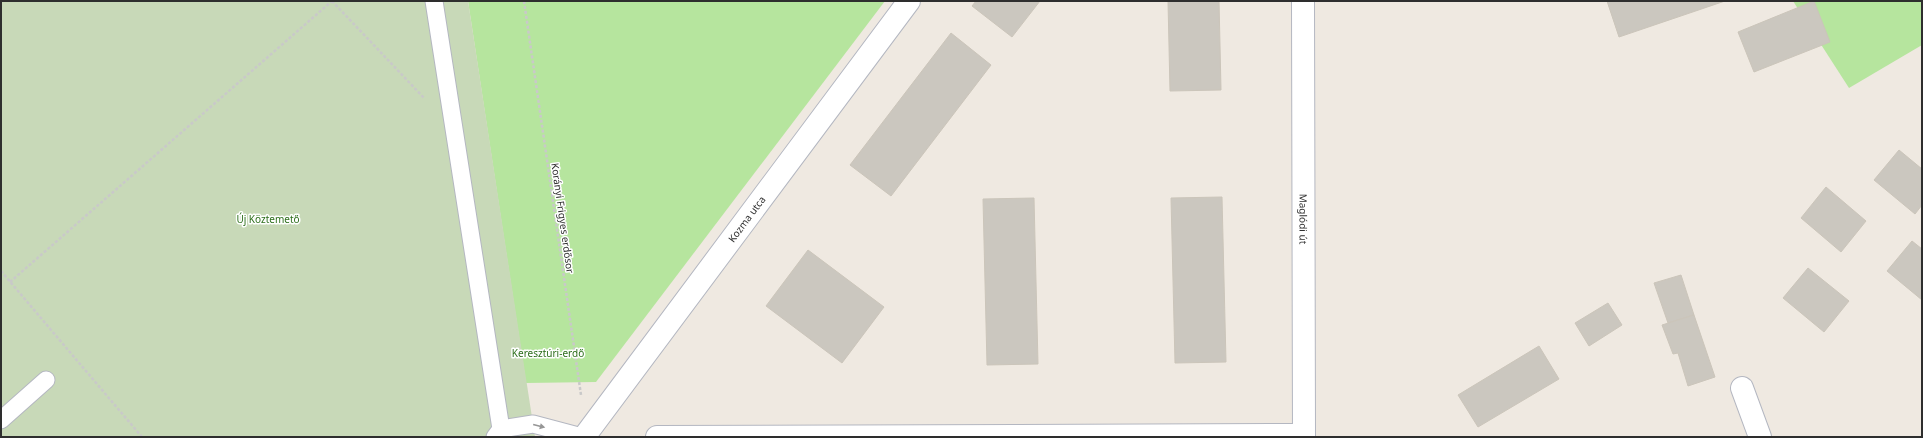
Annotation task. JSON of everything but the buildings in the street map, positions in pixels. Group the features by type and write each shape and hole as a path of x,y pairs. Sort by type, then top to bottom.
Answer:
{"street":[{"name":"Kozma utca","path":"583,437 909,1"},
{"name":"Maglódi út","path":"1303,1 1304,436"},
{"path":"1742,388 1760,437"},
{"path":"657,437 1304,436"}],"lane":[{"path":"434,1 498,433 532,424 583,437"},
{"path":"1,420 46,380"}],"path":[{"path":"10,282 332,1 428,103 451,111"},
{"name":"Korányi Frigyes erdősor","path":"524,1 581,399"},
{"path":"1,271 142,437"}],"green space":[{"name":"Új Köztemető","path":"1,1 468,1 535,437 1,437"},
{"name":"Keresztúri-erdő","path":"468,1 885,1 596,382 526,383"},
{"path":"1793,1 1922,1 1922,45 1849,88"}]}
